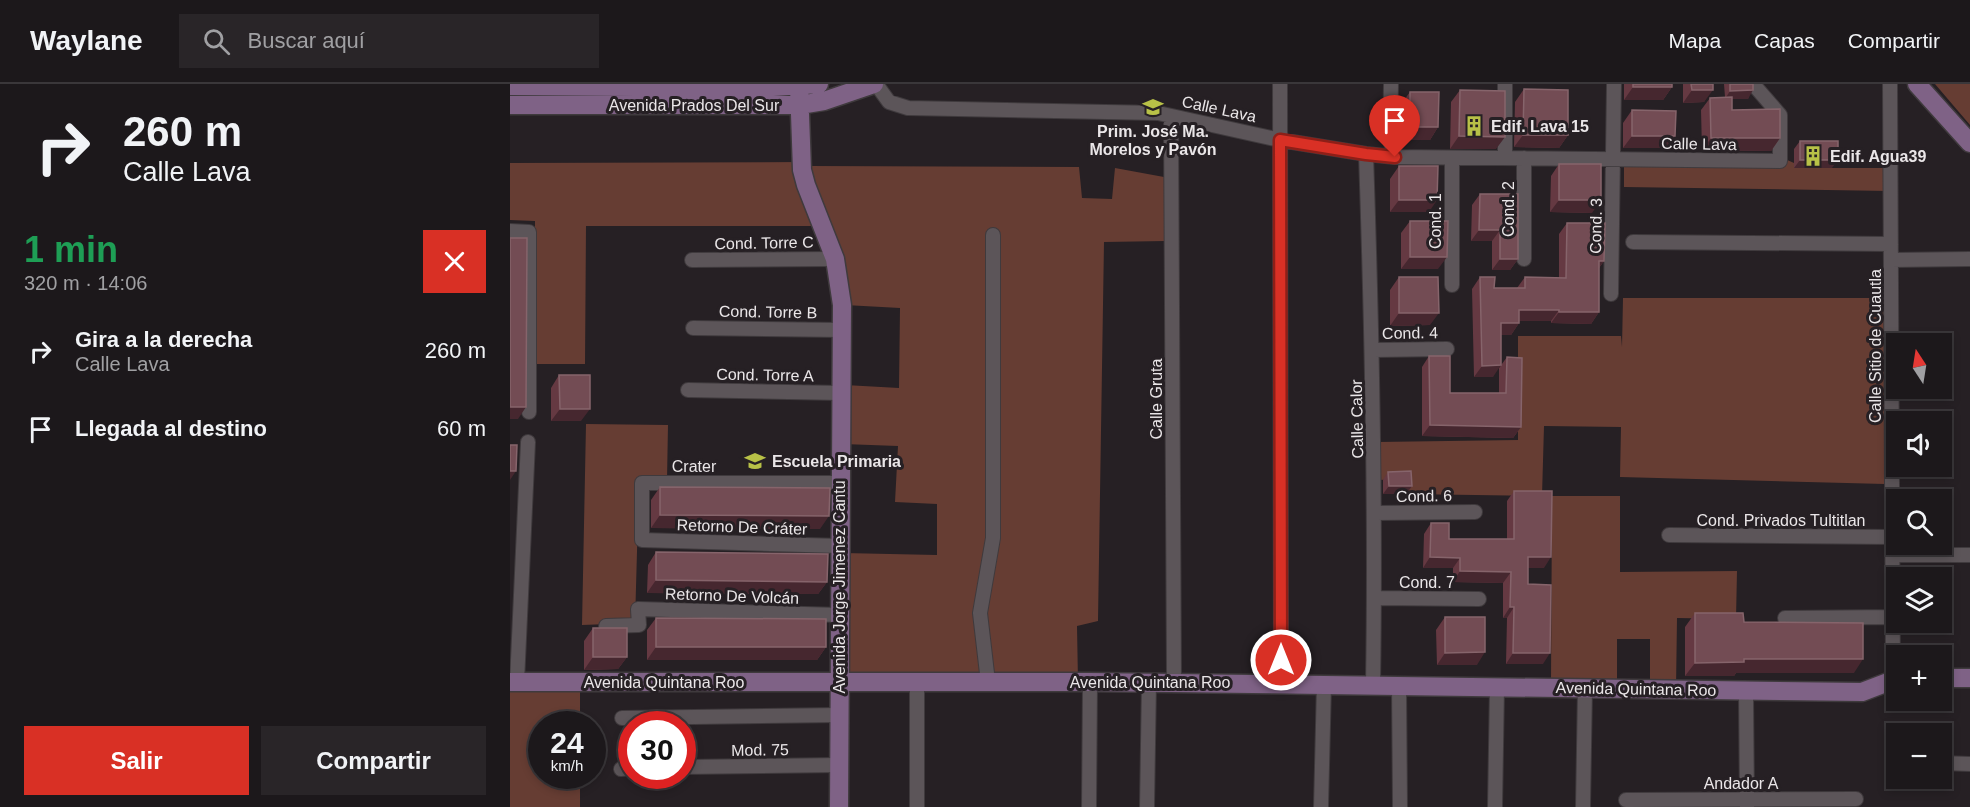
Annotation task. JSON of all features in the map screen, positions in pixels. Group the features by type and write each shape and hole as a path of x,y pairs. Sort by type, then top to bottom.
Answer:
{"main road":[{"name":"Avenida Prados Del Sur","path":"510,86 789,86 819,84"},
{"name":"Avenida Prados Del Sur","path":"510,105 800,105 824,101 875,84"},
{"path":"1917,84 1970,142"},
{"name":"Avenida Jorge Jimenez Cantu","path":"789,86 800,105 802,170 835,259 841,292 839,807"},
{"path":"1952,678 1970,678"},
{"name":"Avenida Quintana Roo","path":"514,682 1174,682 1862,692 1886,683"}],"street":[{"name":"Calle Lava","path":"875,84 889,102 908,108 1158,114 1280,140 1395,157 1780,162 1780,115 1753,84"},
{"path":"1280,84 1281,684"},
{"path":"1391,84 1390,140 1395,157"},
{"path":"1505,84 1505,158"},
{"name":"Cond. 3","path":"1611,294 1614,84"},
{"name":"Calle Sitio de Cuautla","path":"1890,84 1893,489"},
{"name":"Calle Gruta","path":"1171,116 1174,682"},
{"name":"Calle Calor","path":"1366,154 1373,350 1375,513 1373,684"},
{"name":"Cond. 1","path":"1452,158 1452,285"},
{"name":"Cond. 2","path":"1524,158 1524,259"},
{"path":"510,231 529,232 529,412"},
{"path":"988,682 980,613 993,538 993,235"},
{"path":"1633,242 1891,244"},
{"name":"Cond. Torre C","path":"692,260 835,259"},
{"path":"1891,260 1970,259"},
{"name":"Cond. Torre B","path":"693,328 842,330"},
{"name":"Cond. 4","path":"1373,350 1447,349"},
{"name":"Cond. Torre A","path":"688,390 841,393"},
{"path":"514,682 528,442"},
{"name":"Crater","path":"642,540 642,483 840,483"},
{"name":"Cond. 6","path":"1375,513 1475,512"},
{"name":"Cond. Privados Tultitlan","path":"1669,536 1886,537"},
{"name":"Retorno De Cráter","path":"642,540 840,546"},
{"name":"Calle Sitio de Cuautla","path":"1893,555 1893,567"},
{"path":"1952,555 1970,555"},
{"name":"Cond. 7","path":"1375,598 1479,599"},
{"name":"Retorno De Volcán","path":"606,626 639,625 638,609 839,615"},
{"path":"1785,618 1886,617"},
{"path":"916,681 917,807"},
{"path":"1089,807 1090,682"},
{"path":"1147,807 1149,682"},
{"path":"1321,807 1324,684"},
{"path":"1399,685 1400,807"},
{"path":"1495,807 1497,687"},
{"path":"1583,807 1585,688"},
{"path":"1746,691 1746,803"},
{"path":"696,717 839,715"},
{"path":"1952,763 1970,764"},
{"name":"Mod. 75","path":"696,767 839,765"},
{"name":"Andador A","path":"1626,800 1746,803 1856,799"}],"shaded area":[{"path":"1935,84 1970,84 1970,125"},
{"path":"1624,159 1785,159 1794,163 1794,168 1890,168 1890,191 1624,187"},
{"path":"806,162 807,166 1079,167 1082,198 1112,199 1115,168 1164,177 1166,241 1104,242 1098,621 1077,626 1078,682 831,688 843,553 937,555 937,504 895,502 898,446 843,444 845,385 899,388 900,308 845,305 823,226 586,226 585,364 535,364 535,221 510,220 510,163"},
{"path":"1623,298 1891,298 1890,333 1886,333 1888,399 1885,484 1620,477 1621,427 1544,426 1542,496 1406,494 1405,479 1378,480 1377,442 1518,440 1518,336 1621,336 1622,347"},
{"path":"586,424 668,425 667,480 639,480 635,623 582,625"},
{"path":"1552,496 1620,496 1620,572 1737,571 1736,619 1677,618 1676,689 1650,688 1650,639 1617,639 1617,686 1551,683"},
{"path":"510,679 580,679 580,711 528,711 528,789 580,789 580,807 510,807"}],"building":[{"path":"1633,84 1672,84 1672,87 1633,87"},
{"path":"1691,84 1713,84 1713,90 1692,90"},
{"path":"1730,84 1753,84 1753,90 1730,91"},
{"path":"1524,89 1568,90 1568,135 1523,135"},
{"path":"1460,90 1505,91 1505,137 1459,136"},
{"path":"1410,92 1439,92 1438,127 1410,127"},
{"path":"1732,97 1732,110 1780,109 1780,138 1711,138 1710,98"},
{"path":"1632,110 1676,111 1675,136 1632,136"},
{"path":"1800,141 1838,141 1838,160 1800,160"},
{"path":"1559,164 1601,164 1601,200 1559,200"},
{"path":"1399,166 1438,166 1437,200 1399,200"},
{"path":"1480,194 1518,194 1518,259 1500,259 1500,230 1479,230"},
{"path":"1410,221 1448,221 1447,257 1410,257"},
{"path":"1567,223 1605,223 1604,261 1599,261 1599,312 1519,310 1519,323 1501,323 1501,365 1482,366 1480,277 1495,277 1494,288 1525,288 1525,277 1566,278"},
{"path":"510,238 527,238 526,407 510,407"},
{"path":"1399,277 1438,277 1439,313 1399,313"},
{"path":"1429,356 1450,356 1450,393 1506,393 1507,357 1522,358 1521,427 1430,425"},
{"path":"559,375 590,375 590,409 560,409"},
{"path":"510,445 517,445 516,471 510,471"},
{"path":"1411,471 1412,486 1389,486 1388,472"},
{"path":"660,487 830,488 829,516 660,515"},
{"path":"1514,491 1552,491 1551,557 1528,557 1528,584 1551,585 1550,653 1513,653 1514,607 1510,607 1511,572 1460,571 1460,558 1430,557 1431,523 1449,523 1449,539 1514,539"},
{"path":"656,552 828,554 827,582 656,580"},
{"path":"1695,613 1743,613 1744,622 1863,623 1863,659 1744,659 1744,662 1695,663"},
{"path":"1445,617 1485,617 1485,652 1445,653"},
{"path":"656,618 826,619 826,647 656,647"},
{"path":"593,628 627,628 627,657 593,657"}],"place":[{"name":"Prim. José Ma. Morelos y Pavón","path":"1153,107"},
{"name":"Edif. Lava 15","path":"1474,126"},
{"name":"Edif. Agua39","path":"1813,156"},
{"name":"Escuela Primaria","path":"755,461"}],"route":[{"path":"1281,660 1280,140 1395,157"}]}
